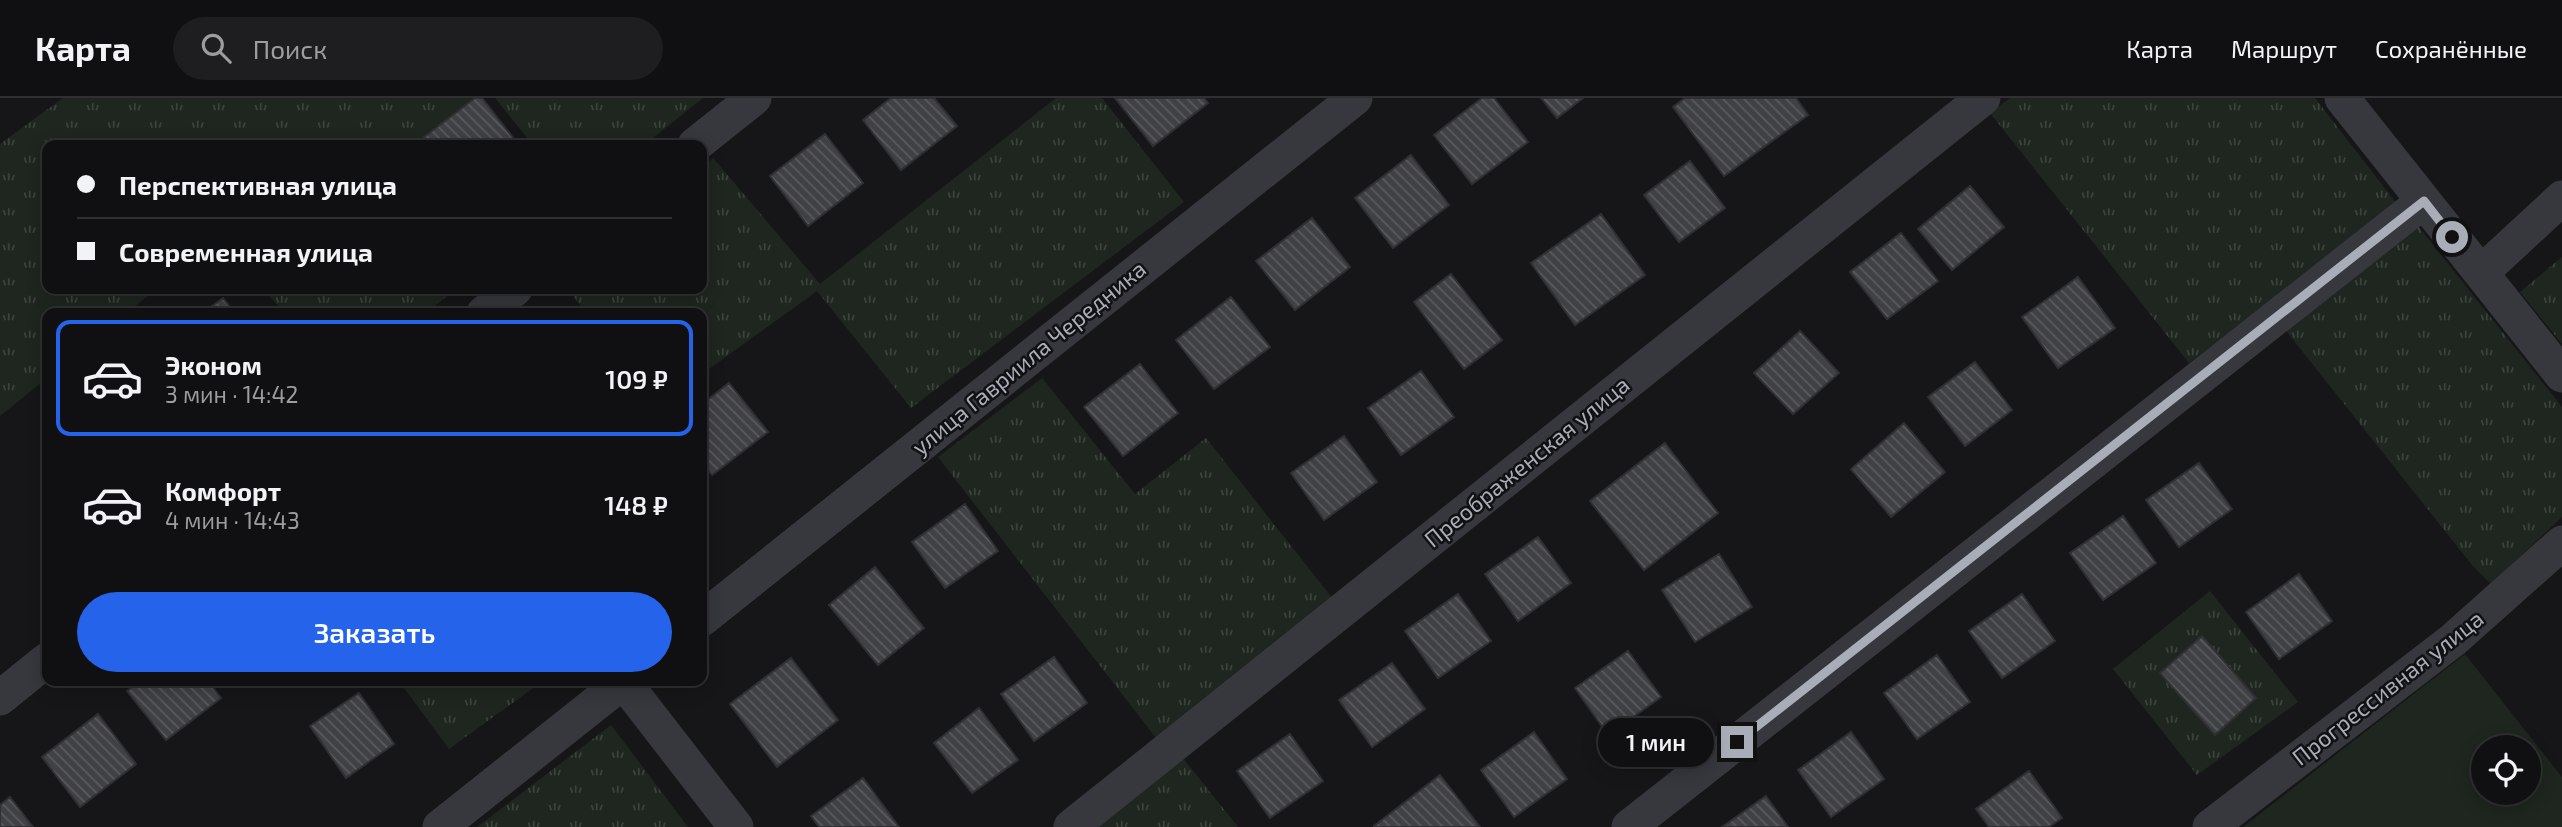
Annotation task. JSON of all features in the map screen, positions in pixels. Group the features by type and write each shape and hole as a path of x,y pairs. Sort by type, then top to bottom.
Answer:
{"street":[{"path":"701,140 754,98"},
{"name":"улица Гавриила Чередника","path":"707,615 1355,98"},
{"name":"Преображенская улица","path":"1071,827 1983,98"},
{"path":"2342,98 2562,375"},
{"path":"2481,273 2562,198"},
{"path":"1629,827 2424,201"},
{"path":"490,308 509,294"},
{"name":"Прогрессивная улица","path":"2210,827 2453,640 2562,543"},
{"path":"0,698 42,664"},
{"path":"440,827 617,686"},
{"path":"627,686 736,827"}],"green space":[{"path":"63,98 477,98 423,140 42,140 42,294 151,294 132,308 42,308 42,382 0,416 0,144"},
{"path":"495,98 703,98 650,140 529,140"},
{"path":"1056,98 1102,98 1184,202 911,408 817,291 707,370 707,308 582,308 572,294 707,294 707,163 713,158 820,284"},
{"path":"2010,98 2315,98 2397,204 2189,363 1990,113"},
{"path":"2418,226 2562,407 2562,517 2491,584 2472,565 2283,327"},
{"path":"2562,257 2562,344 2520,292"},
{"path":"267,294 450,294 432,308 280,308"},
{"path":"1042,378 1135,494 1206,438 1333,599 1156,738 938,457"},
{"path":"2210,591 2298,702 2197,775 2113,669"},
{"path":"2465,654 2529,735 2471,735 2471,805 2541,805 2541,750 2562,777 2562,827 2243,827"},
{"path":"403,686 536,686 449,749"},
{"path":"611,725 688,827 477,827"},
{"path":"1178,752 1238,827 1087,827"}],"building":[{"path":"475,98 482,98 515,140 426,140 424,137"},
{"path":"891,98 934,98 957,126 901,170 863,120"},
{"path":"1115,98 1204,98 1208,103 1153,146"},
{"path":"1482,98 1494,98 1528,142 1472,184 1434,135"},
{"path":"1541,98 1583,98 1557,118"},
{"path":"1685,98 1796,98 1808,115 1724,176 1673,107"},
{"path":"825,134 863,183 808,226 770,176"},
{"path":"1411,155 1449,205 1393,248 1355,198"},
{"path":"1690,161 1725,208 1679,242 1644,195"},
{"path":"1970,186 2004,227 1952,270 1918,229"},
{"path":"1601,214 1645,275 1575,325 1531,263"},
{"path":"1312,218 1350,267 1295,310 1256,261"},
{"path":"1901,233 1938,281 1887,319 1850,272"},
{"path":"1451,274 1502,340 1464,369 1414,302"},
{"path":"2078,277 2115,328 2058,368 2022,317"},
{"path":"1231,297 1270,347 1214,389 1176,340"},
{"path":"223,298 231,308 209,308"},
{"path":"1800,331 1839,373 1793,414 1754,373"},
{"path":"1975,362 2012,410 1965,446 1928,397"},
{"path":"1140,364 1178,413 1123,456 1084,407"},
{"path":"1421,371 1454,417 1401,455 1368,408"},
{"path":"729,383 768,432 712,475 707,468 707,400"},
{"path":"1904,423 1945,472 1891,517 1851,469"},
{"path":"1344,436 1377,482 1324,520 1291,473"},
{"path":"1665,443 1718,513 1644,570 1590,501"},
{"path":"2199,463 2232,509 2179,547 2146,500"},
{"path":"965,504 998,551 945,588 912,542"},
{"path":"2123,516 2156,563 2103,600 2070,553"},
{"path":"1538,537 1571,583 1518,621 1485,574"},
{"path":"1719,554 1752,607 1695,642 1662,590"},
{"path":"875,567 924,628 878,665 829,605"},
{"path":"2299,574 2332,621 2279,659 2246,612"},
{"path":"1458,594 1491,641 1438,678 1405,631"},
{"path":"2022,594 2055,641 2002,678 1969,631"},
{"path":"2202,636 2256,698 2215,735 2160,673"},
{"path":"1628,651 1661,697 1608,735 1575,688"},
{"path":"1937,655 1970,702 1917,739 1884,693"},
{"path":"1054,657 1087,703 1034,741 1001,694"},
{"path":"791,658 838,720 777,767 730,704"},
{"path":"1392,663 1425,709 1372,747 1339,700"},
{"path":"134,686 212,686 221,698 166,740 127,691"},
{"path":"359,693 394,744 346,778 310,726"},
{"path":"979,708 1018,760 972,793 934,743"},
{"path":"98,714 136,764 80,807 42,757"},
{"path":"1534,732 1567,779 1514,817 1481,770"},
{"path":"1851,732 1884,779 1831,817 1798,770"},
{"path":"1290,734 1323,781 1270,818 1237,771"},
{"path":"2029,771 2062,818 2049,827 1989,827 1976,809"},
{"path":"1440,775 1480,827 1374,827 1374,826"},
{"path":"863,778 899,827 819,827 811,816"},
{"path":"1766,796 1788,827 1722,827"},
{"path":"10,797 33,827 0,827 0,805"}],"route":[{"path":"1737,742 2424,201 2452,237"}]}
